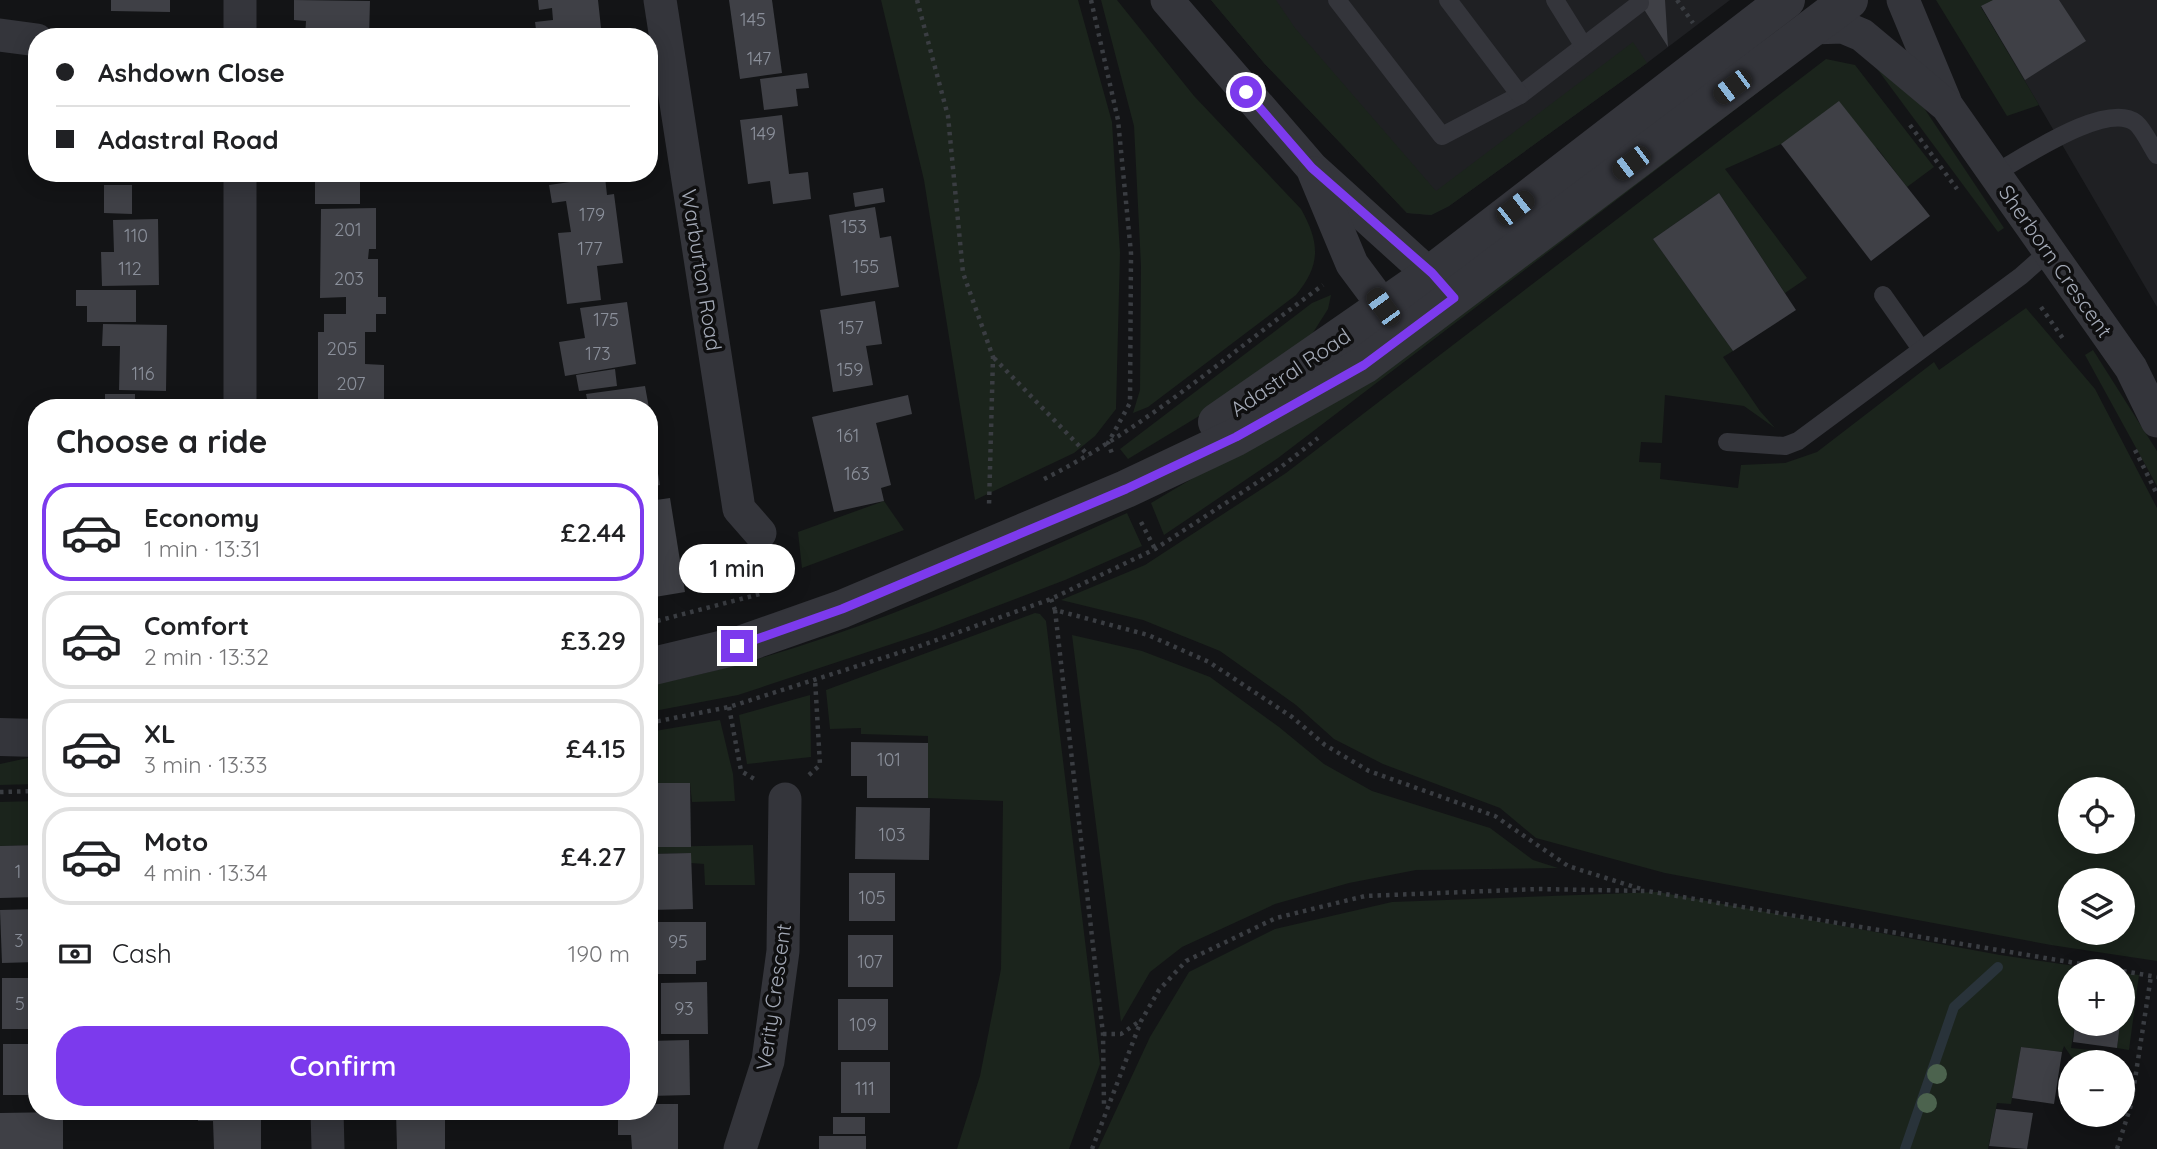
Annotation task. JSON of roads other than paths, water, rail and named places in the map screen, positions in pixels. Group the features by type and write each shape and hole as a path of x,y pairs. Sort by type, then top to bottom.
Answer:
{"street":[{"path":"240,0 240,28"},
{"name":"Warburton Road","path":"660,0 739,509 760,533"},
{"path":"1167,0 1312,168 1443,285"},
{"name":"Adastral Road","path":"1443,285 1619,126 1786,0"},
{"name":"Adastral Road","path":"658,665 737,646 842,609 1126,489 1182,445 1394,321 1814,14 1849,0"},
{"name":"Sherborn Crescent","path":"1858,0 1881,48"},
{"name":"Sherborn Crescent","path":"1903,0 1947,106"},
{"path":"1619,126 1675,107 1814,14"},
{"name":"Sherborn Crescent","path":"1814,14 1862,35 1881,48 1947,106 2131,368 2155,413"},
{"path":"0,35 28,39"},
{"path":"1312,168 1352,264 1394,321"},
{"path":"240,182 240,399"},
{"path":"0,737 28,738"},
{"name":"Verity Crescent","path":"740,1149 768,1061 783,951 785,799"},
{"path":"327,1120 328,1149"}],"lane":[{"path":"1337,0 1442,136 1520,95 1640,3"},
{"path":"1448,0 1520,95"},
{"path":"1555,0 1583,45"},
{"path":"1995,173 2079,127 2106,118 2123,118 2136,123 2157,155"},
{"path":"1727,442 1785,446 1798,441 2048,252"},
{"path":"1883,295 1921,349"}],"waterway":[{"path":"1905,1149 1954,1007 1998,967"}]}
